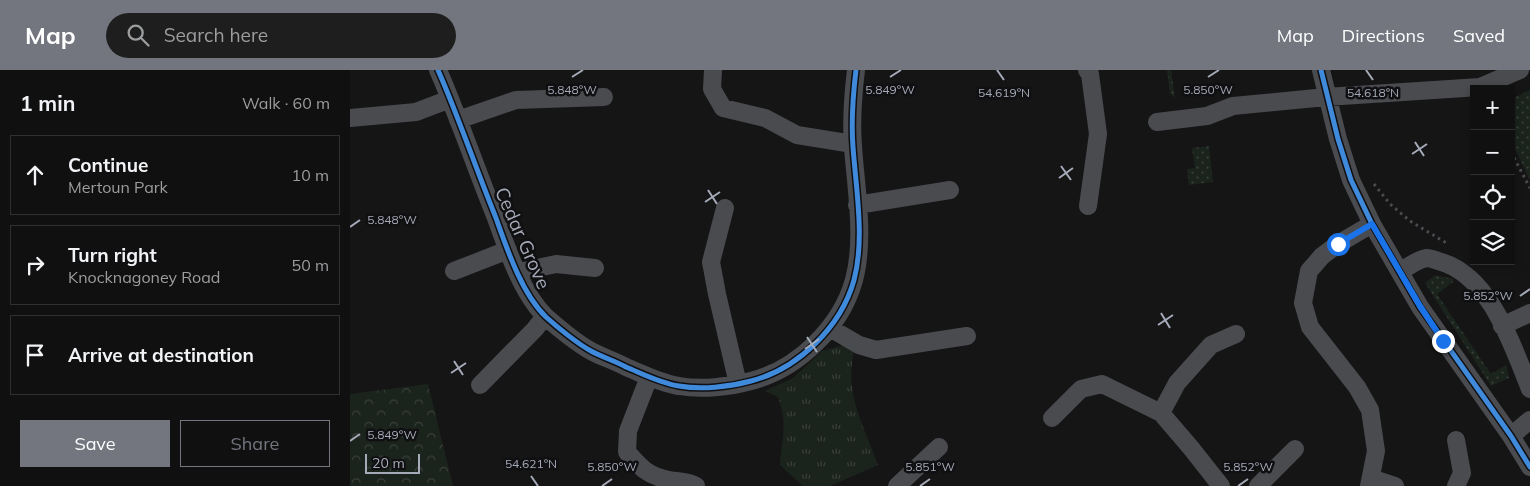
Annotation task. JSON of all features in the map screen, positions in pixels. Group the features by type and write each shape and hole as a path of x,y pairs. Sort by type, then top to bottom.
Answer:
{"street":[{"name":"Cedar Grove","path":"438,70 508,250 529,295 545,316 590,350 649,377 679,386 721,387 762,378 804,355 830,328 843,308 854,280 858,250 858,205 853,144 856,70"},
{"path":"713,70 712,89 723,108 765,118 797,135 853,144"},
{"path":"1088,70 1098,134 1088,206"},
{"path":"1320,70 1326,97 1351,180 1372,224 1443,341 1512,436 1530,467"},
{"path":"1157,122 1207,116 1233,106 1326,97 1480,87 1520,70"},
{"path":"458,120 516,100 604,97"},
{"path":"350,118 416,112 450,99"},
{"path":"858,205 950,190"},
{"path":"725,208 711,262 738,384"},
{"path":"1372,224 1322,256 1309,271 1303,303 1310,327 1356,387 1370,410 1376,451 1370,482 1395,486"},
{"name":"Cedar Grove","path":"454,271 508,250"},
{"path":"1400,272 1410,265 1427,258 1449,264 1474,281 1484,292 1502,326 1530,389"},
{"name":"Cedar Grove","path":"518,272 556,264 596,268"},
{"path":"1502,326 1530,313"},
{"name":"Cedar Grove","path":"480,385 535,330 545,316"},
{"path":"830,328 859,345 876,350 967,336"},
{"path":"1161,414 1177,383 1211,345 1236,334"},
{"path":"649,377 628,431 627,452 644,471 668,480 690,482 696,486"},
{"path":"1052,418 1082,389 1102,384 1161,414 1221,486"},
{"path":"1512,436 1530,420"},
{"path":"1456,440 1462,473 1456,486"},
{"path":"897,486 939,447"},
{"path":"1258,486 1295,449"}],"path":[{"path":"1515,160 1530,188"},
{"path":"1351,180 1372,181 1390,204 1410,221 1450,246"}],"green space":[{"path":"1167,70 1171,70 1175,98 1170,93"},
{"path":"1530,90 1530,181 1515,149 1515,97"},
{"path":"1209,146 1213,182 1189,185 1187,169 1195,168 1192,148"},
{"path":"1435,275 1453,279 1453,282 1437,294 1491,374 1506,365 1509,378 1491,386 1425,283"},
{"path":"844,345 854,351 852,381 854,396 857,410 878,465 830,486 803,486 780,465 784,431 783,415 778,397 765,391 793,378 822,351"},
{"path":"428,384 453,486 350,486 350,394"}],"cycle path":[{"path":"438,70 510,257 537,307 562,330 595,353 665,383 706,388 751,381 785,367 815,344 839,314 848,297 854,280 859,248 859,214 852,128 856,70"},
{"path":"1321,70 1338,139 1351,180 1372,224 1420,307 1511,436 1530,467"}],"route":[{"path":"1338,244 1372,224 1420,306 1443,341"}]}
